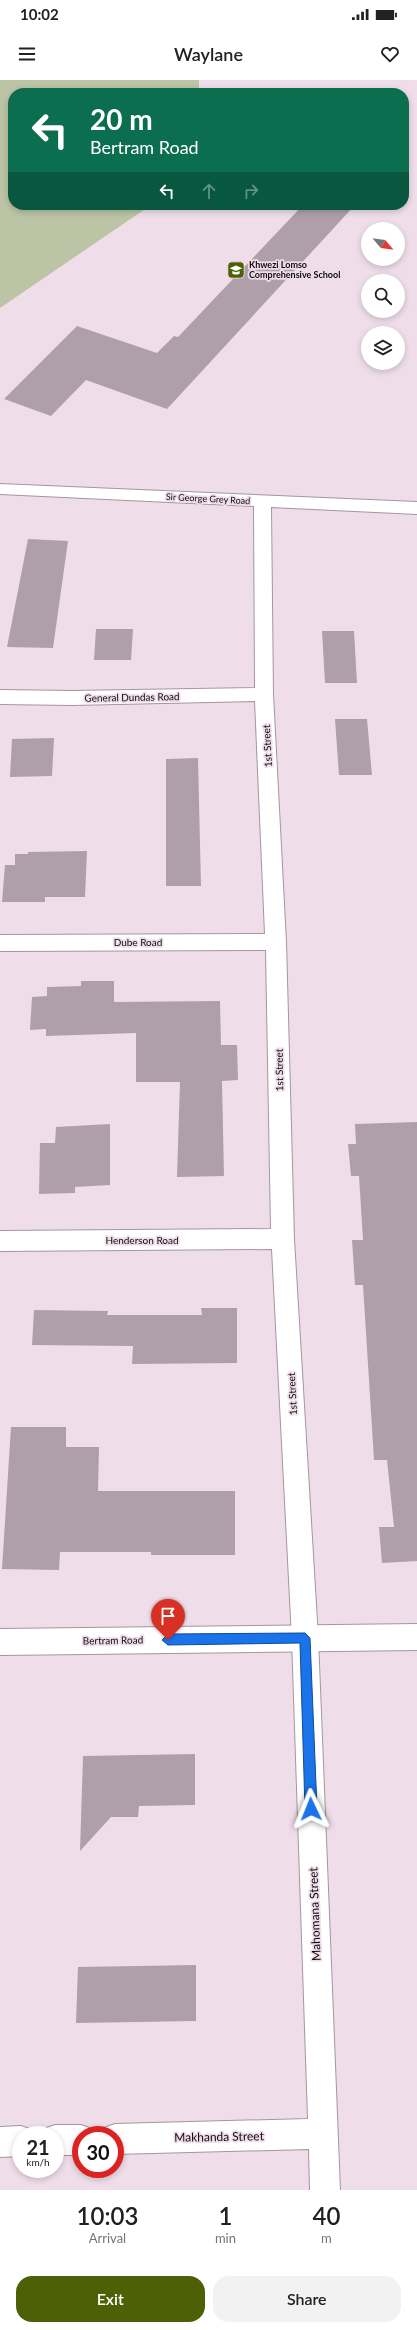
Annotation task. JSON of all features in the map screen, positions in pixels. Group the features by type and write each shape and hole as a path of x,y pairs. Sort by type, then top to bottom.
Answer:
{"street":[{"name":"Sir George Grey Road","path":"0,489 417,508"},
{"name":"1st Street","path":"262,501 264,694 276,942 283,1239 305,1638"},
{"name":"General Dundas Road","path":"0,697 80,698 264,694"},
{"name":"Dube Road","path":"0,943 276,942"},
{"name":"Henderson Road","path":"0,1241 283,1239"},
{"name":"Bertram Road","path":"0,1642 417,1637"},
{"name":"Mahomana Street","path":"305,1638 325,2190"},
{"name":"Makhanda Street","path":"124,2139 323,2134"},
{"path":"0,2142 12,2141"}],"green space":[{"path":"0,80 199,80 199,88 8,88 8,210 144,210 0,308"}],"building":[{"path":"298,210 350,210 167,409 86,380 51,416 4,399 77,326 157,353 174,336 178,337"},
{"path":"28,539 68,541 53,648 7,647"},
{"path":"96,629 133,629 131,660 94,660"},
{"path":"322,631 354,631 357,683 325,683"},
{"path":"335,719 367,719 372,775 339,775"},
{"path":"54,738 52,776 10,777 12,739"},
{"path":"198,758 201,886 166,886 166,759"},
{"path":"87,851 85,897 45,897 45,902 2,902 5,865 15,865 15,854 28,854 28,852"},
{"path":"81,981 114,981 114,1002 220,1001 221,1045 237,1045 238,1080 222,1081 224,1176 177,1177 180,1082 136,1082 136,1033 46,1036 46,1029 30,1030 32,997 47,996 47,987 81,986"},
{"path":"417,1122 417,1561 382,1563 379,1527 394,1527 387,1460 374,1460 363,1285 355,1285 352,1240 363,1240 359,1176 351,1176 348,1144 356,1144 355,1124"},
{"path":"110,1124 110,1185 75,1187 75,1193 39,1194 40,1143 55,1143 56,1127"},
{"path":"201,1308 237,1308 237,1363 132,1364 133,1346 32,1345 34,1310 108,1311 107,1315 202,1315"},
{"path":"11,1427 66,1427 66,1447 99,1447 98,1491 235,1491 235,1555 151,1555 151,1552 60,1552 59,1570 2,1569"},
{"path":"195,1754 195,1805 139,1806 138,1817 111,1817 80,1851 83,1756"},
{"path":"196,1965 196,2021 76,2023 78,1967"}],"place":[{"name":"Khwezi Lomso Comprehensive School","path":"236,270"}],"route":[{"path":"168,1640 305,1638 311,1809"}]}
